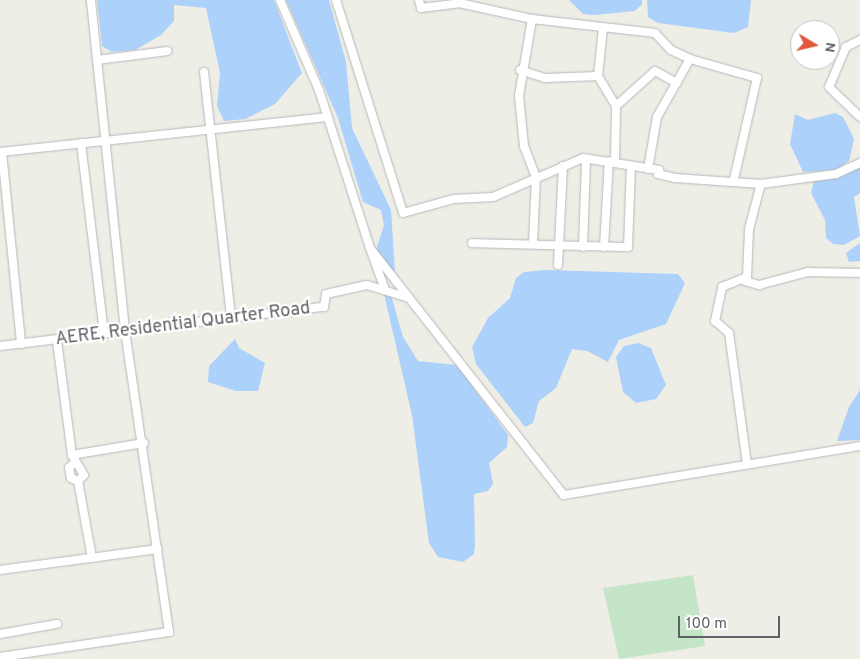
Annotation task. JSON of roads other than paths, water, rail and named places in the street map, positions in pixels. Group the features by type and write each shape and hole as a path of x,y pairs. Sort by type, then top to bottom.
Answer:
{"street":[{"path":"0,657 169,632 144,443 126,330 91,0"},
{"path":"280,0 328,117 384,287"},
{"path":"336,0 403,213 454,198 493,197 536,177 586,159 648,168 675,178 734,179 761,184 836,174 860,163"},
{"path":"419,0 421,8 459,3 532,19 655,33 671,50 690,59 758,80 734,179"},
{"path":"532,19 524,67 520,70 519,122 536,177 533,243"},
{"path":"604,28 598,76 616,106 604,246"},
{"path":"860,40 846,47 829,87 860,117"},
{"path":"97,60 167,51"},
{"path":"648,168 657,117 690,59"},
{"path":"520,70 545,78 598,76"},
{"path":"616,106 655,71 677,83"},
{"path":"204,72 231,318"},
{"path":"21,344 1,152 328,117"},
{"path":"81,143 104,334"},
{"path":"583,246 586,159"},
{"path":"558,265 563,166"},
{"path":"472,243 533,243 628,247 631,166"},
{"path":"745,281 749,229 761,184"},
{"name":"AERE, Residential Quarter Road","path":"370,248 564,494 747,464"},
{"path":"860,273 808,272 759,285 732,280 722,287 715,321 729,333 747,464 860,446"},
{"name":"AERE, Residential Quarter Road","path":"0,346 57,341 126,330 324,307 326,294 367,285 384,287 410,298"},
{"path":"57,341 73,459 82,465 84,475 78,481 92,558"},
{"path":"73,459 144,443"},
{"path":"0,570 158,549"},
{"path":"0,634 57,624"}],"water":[{"path":"97,0 274,0 302,73 275,104 245,119 224,121 217,106 220,73 206,8 174,5 174,21 161,35 135,50 112,52 102,46"},
{"path":"286,0 329,0 346,62 352,128 391,210 395,273 376,250 384,225 381,210 363,202 338,118"},
{"path":"569,0 642,0 642,4 635,11 594,15 583,14"},
{"path":"647,0 751,0 748,27 734,33 658,23 648,17"},
{"path":"835,113 843,117 854,139 849,161 836,170 803,172 790,144 795,114 808,120"},
{"path":"860,166 860,193 854,197 860,236 844,245 833,244 826,238 825,220 811,193 814,180"},
{"path":"860,243 860,261 849,262 846,253"},
{"path":"546,270 678,274 685,283 666,324 619,340 608,362 587,351 572,349 556,388 539,401 533,423 525,427 476,364 472,347 488,318 510,298 516,278 524,272"},
{"path":"384,294 391,295 403,337 418,361 457,365 508,435 507,447 489,463 493,484 488,491 474,494 474,554 463,562 438,557 429,543 412,415"},
{"path":"235,339 239,348 265,363 258,391 236,391 208,382 209,366"},
{"path":"638,343 651,348 666,385 656,399 636,403 623,392 616,357 624,346"},
{"path":"860,390 860,440 837,441 849,407"}]}
